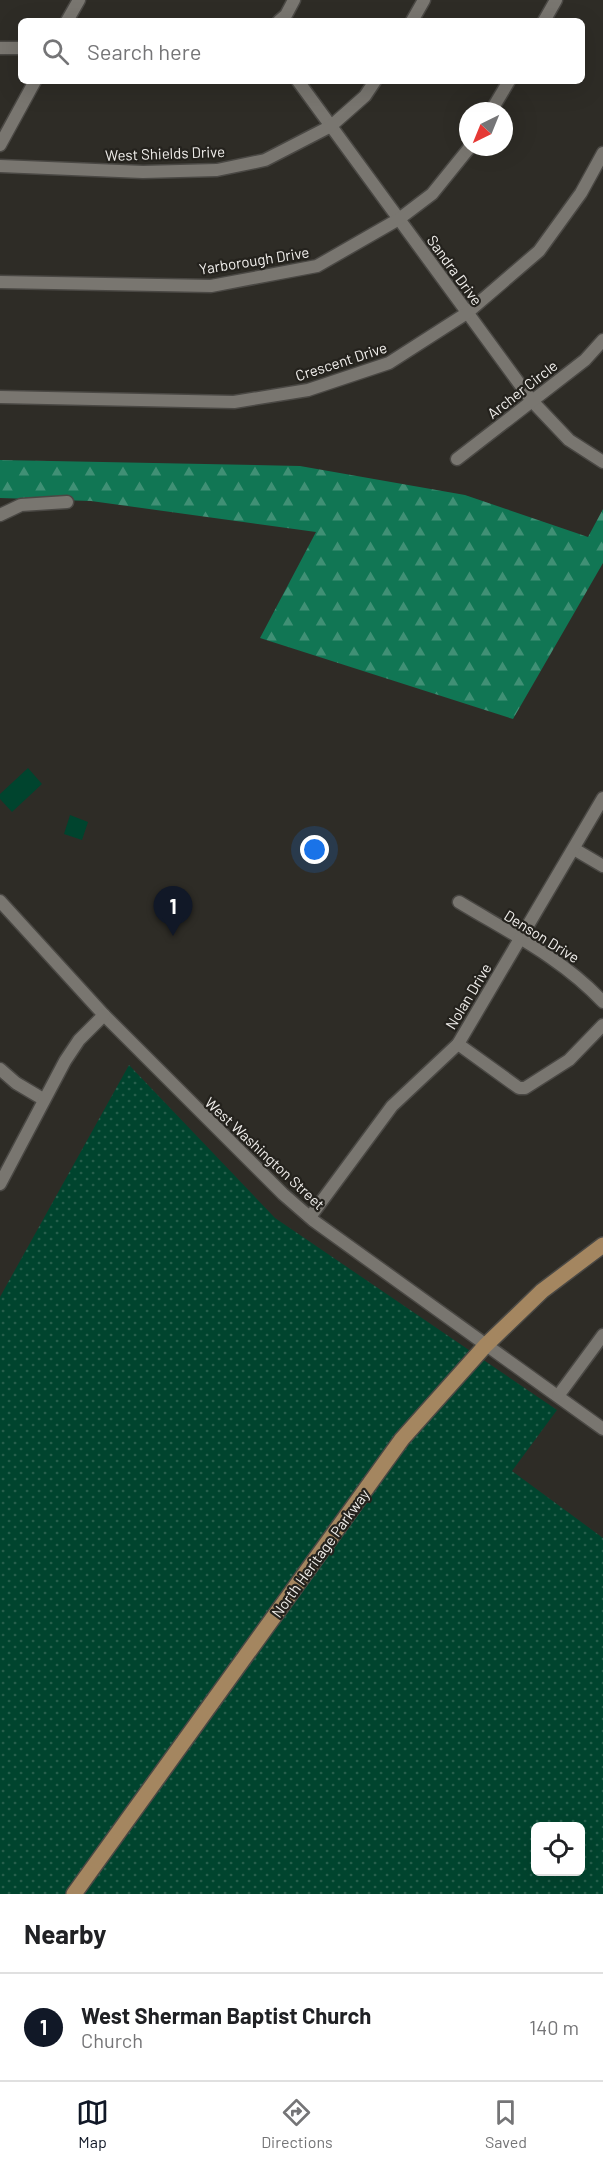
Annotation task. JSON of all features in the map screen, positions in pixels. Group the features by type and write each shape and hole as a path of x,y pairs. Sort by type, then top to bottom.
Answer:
{"main road":[{"name":"North Heritage Parkway","path":"74,1894 402,1439 485,1346 542,1291 603,1245"}],"street":[{"path":"69,18 79,0"},
{"path":"282,18 294,0"},
{"path":"414,18 424,0"},
{"path":"546,18 556,0"},
{"path":"0,48 18,48"},
{"path":"0,145 33,84"},
{"name":"Sandra Drive","path":"300,84 532,401 569,440 603,462"},
{"name":"West Shields Drive","path":"0,166 143,172 217,170 265,160 331,126 365,96 373,84"},
{"path":"496,102 507,84"},
{"name":"Crescent Drive","path":"0,397 234,402 308,390 389,363 467,313 539,250 581,193 603,153"},
{"name":"Yarborough Drive","path":"0,282 211,285 317,266 399,219 432,194 463,156"},
{"name":"Archer Circle","path":"457,459 585,360 603,340"},
{"path":"0,515 21,505 68,502"},
{"name":"Nolan Drive","path":"310,1217 392,1106 458,1044 603,798"},
{"path":"574,849 603,866"},
{"name":"West Washington Street","path":"0,901 104,1015 256,1169 310,1217 485,1346 603,1429"},
{"name":"Denson Drive","path":"459,902 568,969 603,1002"},
{"path":"0,1184 44,1099 79,1040 104,1015"},
{"path":"458,1044 519,1088 525,1088 569,1060 603,1025"},
{"path":"0,1069 16,1083 44,1099"},
{"path":"558,1396 603,1335"}],"green space":[{"path":"0,460 300,466 465,495 588,537 603,509 603,563 513,719 260,638 316,532 91,501 0,498"},
{"path":"28,768 42,784 12,812 0,799 0,794"},
{"path":"70,815 88,822 82,840 64,834"},
{"path":"129,1065 275,1218 557,1410 512,1471 603,1538 603,1894 0,1894 0,1297"}],"place":[{"name":"West Sherman Baptist Church","path":"173,936"}]}
